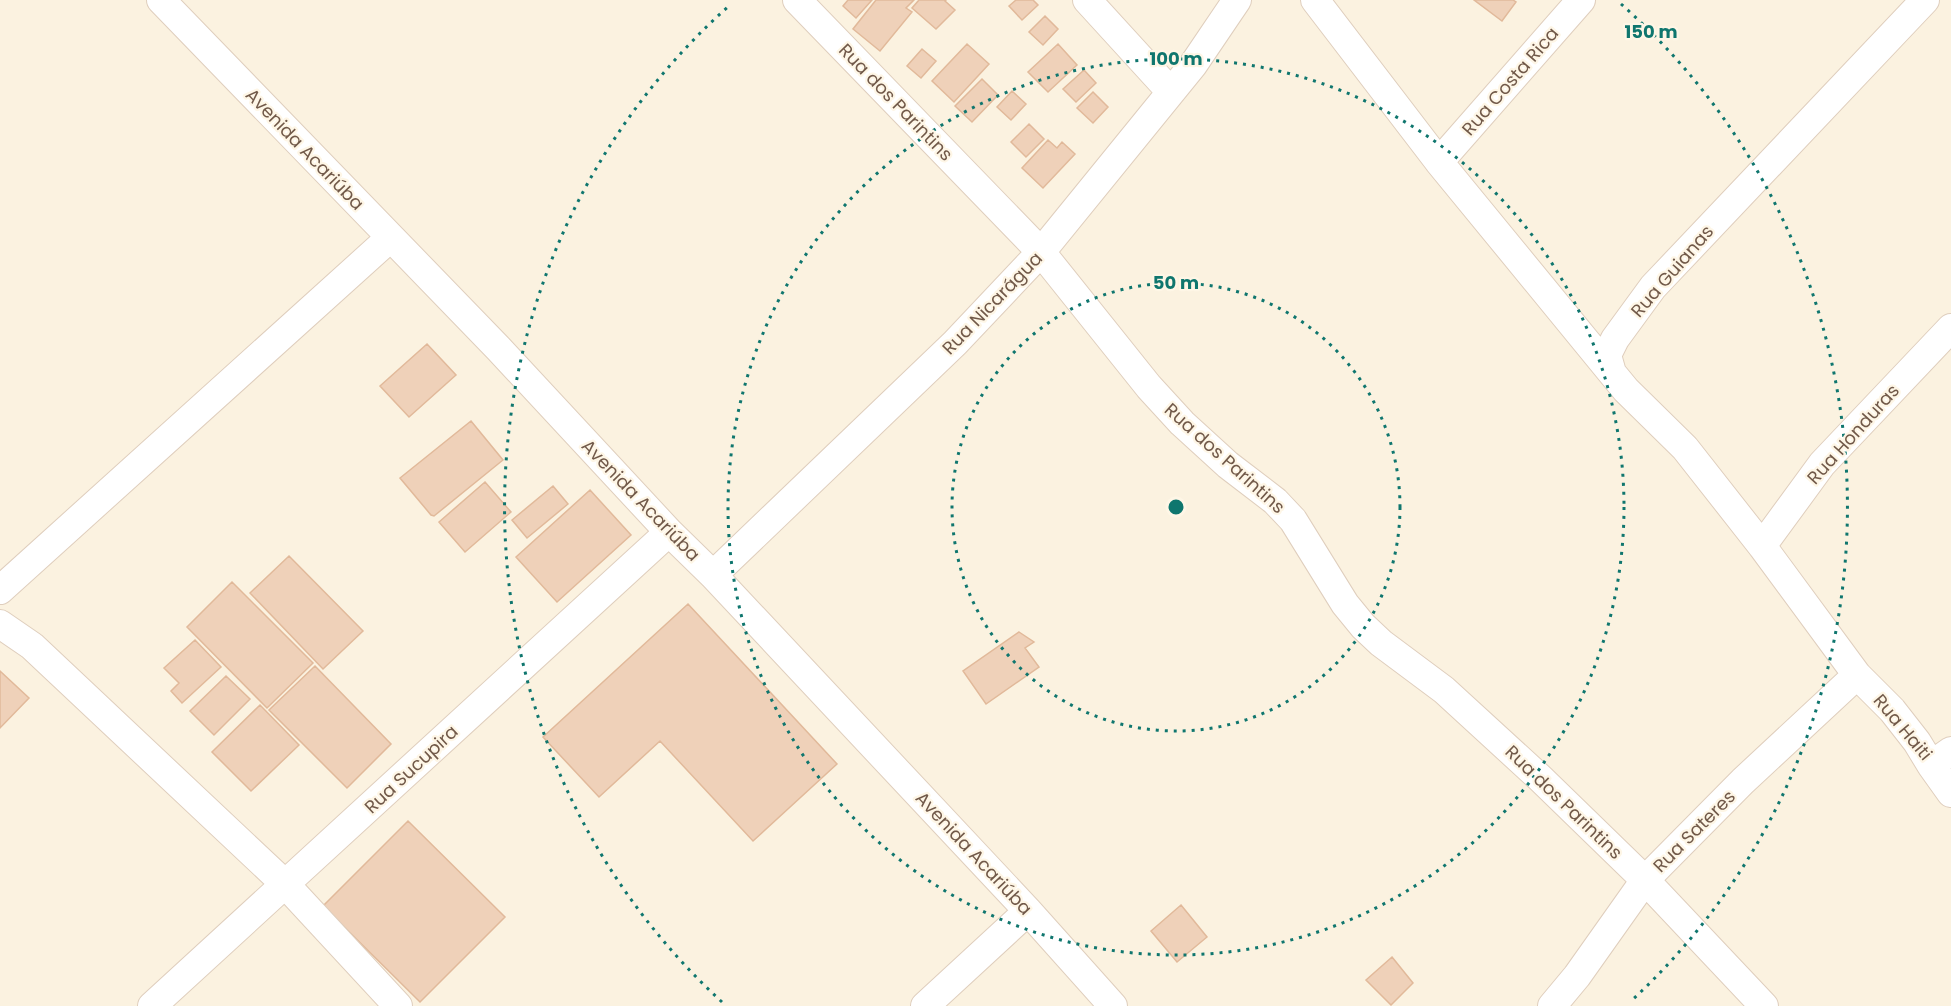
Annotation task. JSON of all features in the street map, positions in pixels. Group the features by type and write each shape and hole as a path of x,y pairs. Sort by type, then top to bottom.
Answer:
{"street":[{"name":"Avenida Acariúba","path":"161,0 498,348 669,532 713,575 1028,911 1113,1006"},
{"name":"Rua dos Parintins","path":"797,0 1041,252 1149,387 1182,423 1228,465 1275,501 1293,520 1345,604 1363,626 1381,643 1444,690 1540,778 1645,880 1764,1006"},
{"path":"1087,0 1171,92"},
{"name":"Rua Nicarágua","path":"713,575 955,343 1041,252 1193,65 1237,0"},
{"path":"1315,0 1439,162 1626,390 1685,448 1762,546 1857,675"},
{"name":"Rua Costa Rica","path":"1439,162 1581,0"},
{"name":"Rua Guianas","path":"1612,373 1607,355 1653,287 1925,0"},
{"path":"0,590 390,238"},
{"name":"Rua Honduras","path":"1762,546 1822,464 1951,328"},
{"name":"Rua Sucupira","path":"152,1006 669,532"},
{"path":"0,624 40,653 286,885 398,1006"},
{"name":"Rua Sateres","path":"1552,1006 1577,976 1645,880 1743,781 1857,675"},
{"name":"Rua Haiti","path":"1857,675 1892,710 1917,742 1941,758 1951,794"},
{"path":"925,1006 1028,911"}],"building":[{"path":"848,0 872,0 856,18 843,6"},
{"path":"876,0 914,0 906,8 912,12 880,51 853,29"},
{"path":"919,0 946,0 955,10 936,29 912,8"},
{"path":"1016,0 1033,0 1038,5 1022,20 1009,6"},
{"path":"1474,0 1513,0 1516,2 1502,21"},
{"path":"1045,16 1058,29 1043,45 1029,32"},
{"path":"967,44 989,64 954,102 932,81"},
{"path":"1058,44 1077,65 1048,92 1028,72"},
{"path":"922,49 936,61 921,78 907,66"},
{"path":"1084,70 1096,83 1076,102 1063,89"},
{"path":"982,79 998,95 972,122 955,106"},
{"path":"1012,91 1026,104 1011,120 997,107"},
{"path":"1093,92 1108,107 1093,123 1077,108"},
{"path":"1029,124 1044,139 1026,157 1011,142"},
{"path":"1048,140 1057,148 1062,142 1075,154 1043,188 1022,168"},
{"path":"427,344 456,375 409,417 380,386"},
{"path":"471,421 503,460 434,516 431,515 400,478"},
{"path":"485,482 511,512 465,552 439,522"},
{"path":"553,486 568,504 527,538 512,520"},
{"path":"590,490 631,535 557,602 516,557"},
{"path":"289,556 363,631 323,669 250,593"},
{"path":"232,582 313,663 267,708 187,627"},
{"path":"688,604 837,764 753,841 660,741 599,797 543,737"},
{"path":"1019,632 1034,642 1025,648 1039,667 986,704 963,671"},
{"path":"195,640 221,667 182,703 171,691 179,683 164,668"},
{"path":"315,666 391,744 347,788 269,710"},
{"path":"0,671 29,698 0,728"},
{"path":"226,676 250,699 214,735 190,711"},
{"path":"260,705 299,745 251,791 212,752"},
{"path":"408,821 505,917 420,1002 323,906"},
{"path":"1181,905 1207,937 1177,962 1151,931"},
{"path":"1392,957 1413,983 1391,1005 1366,980"}]}
